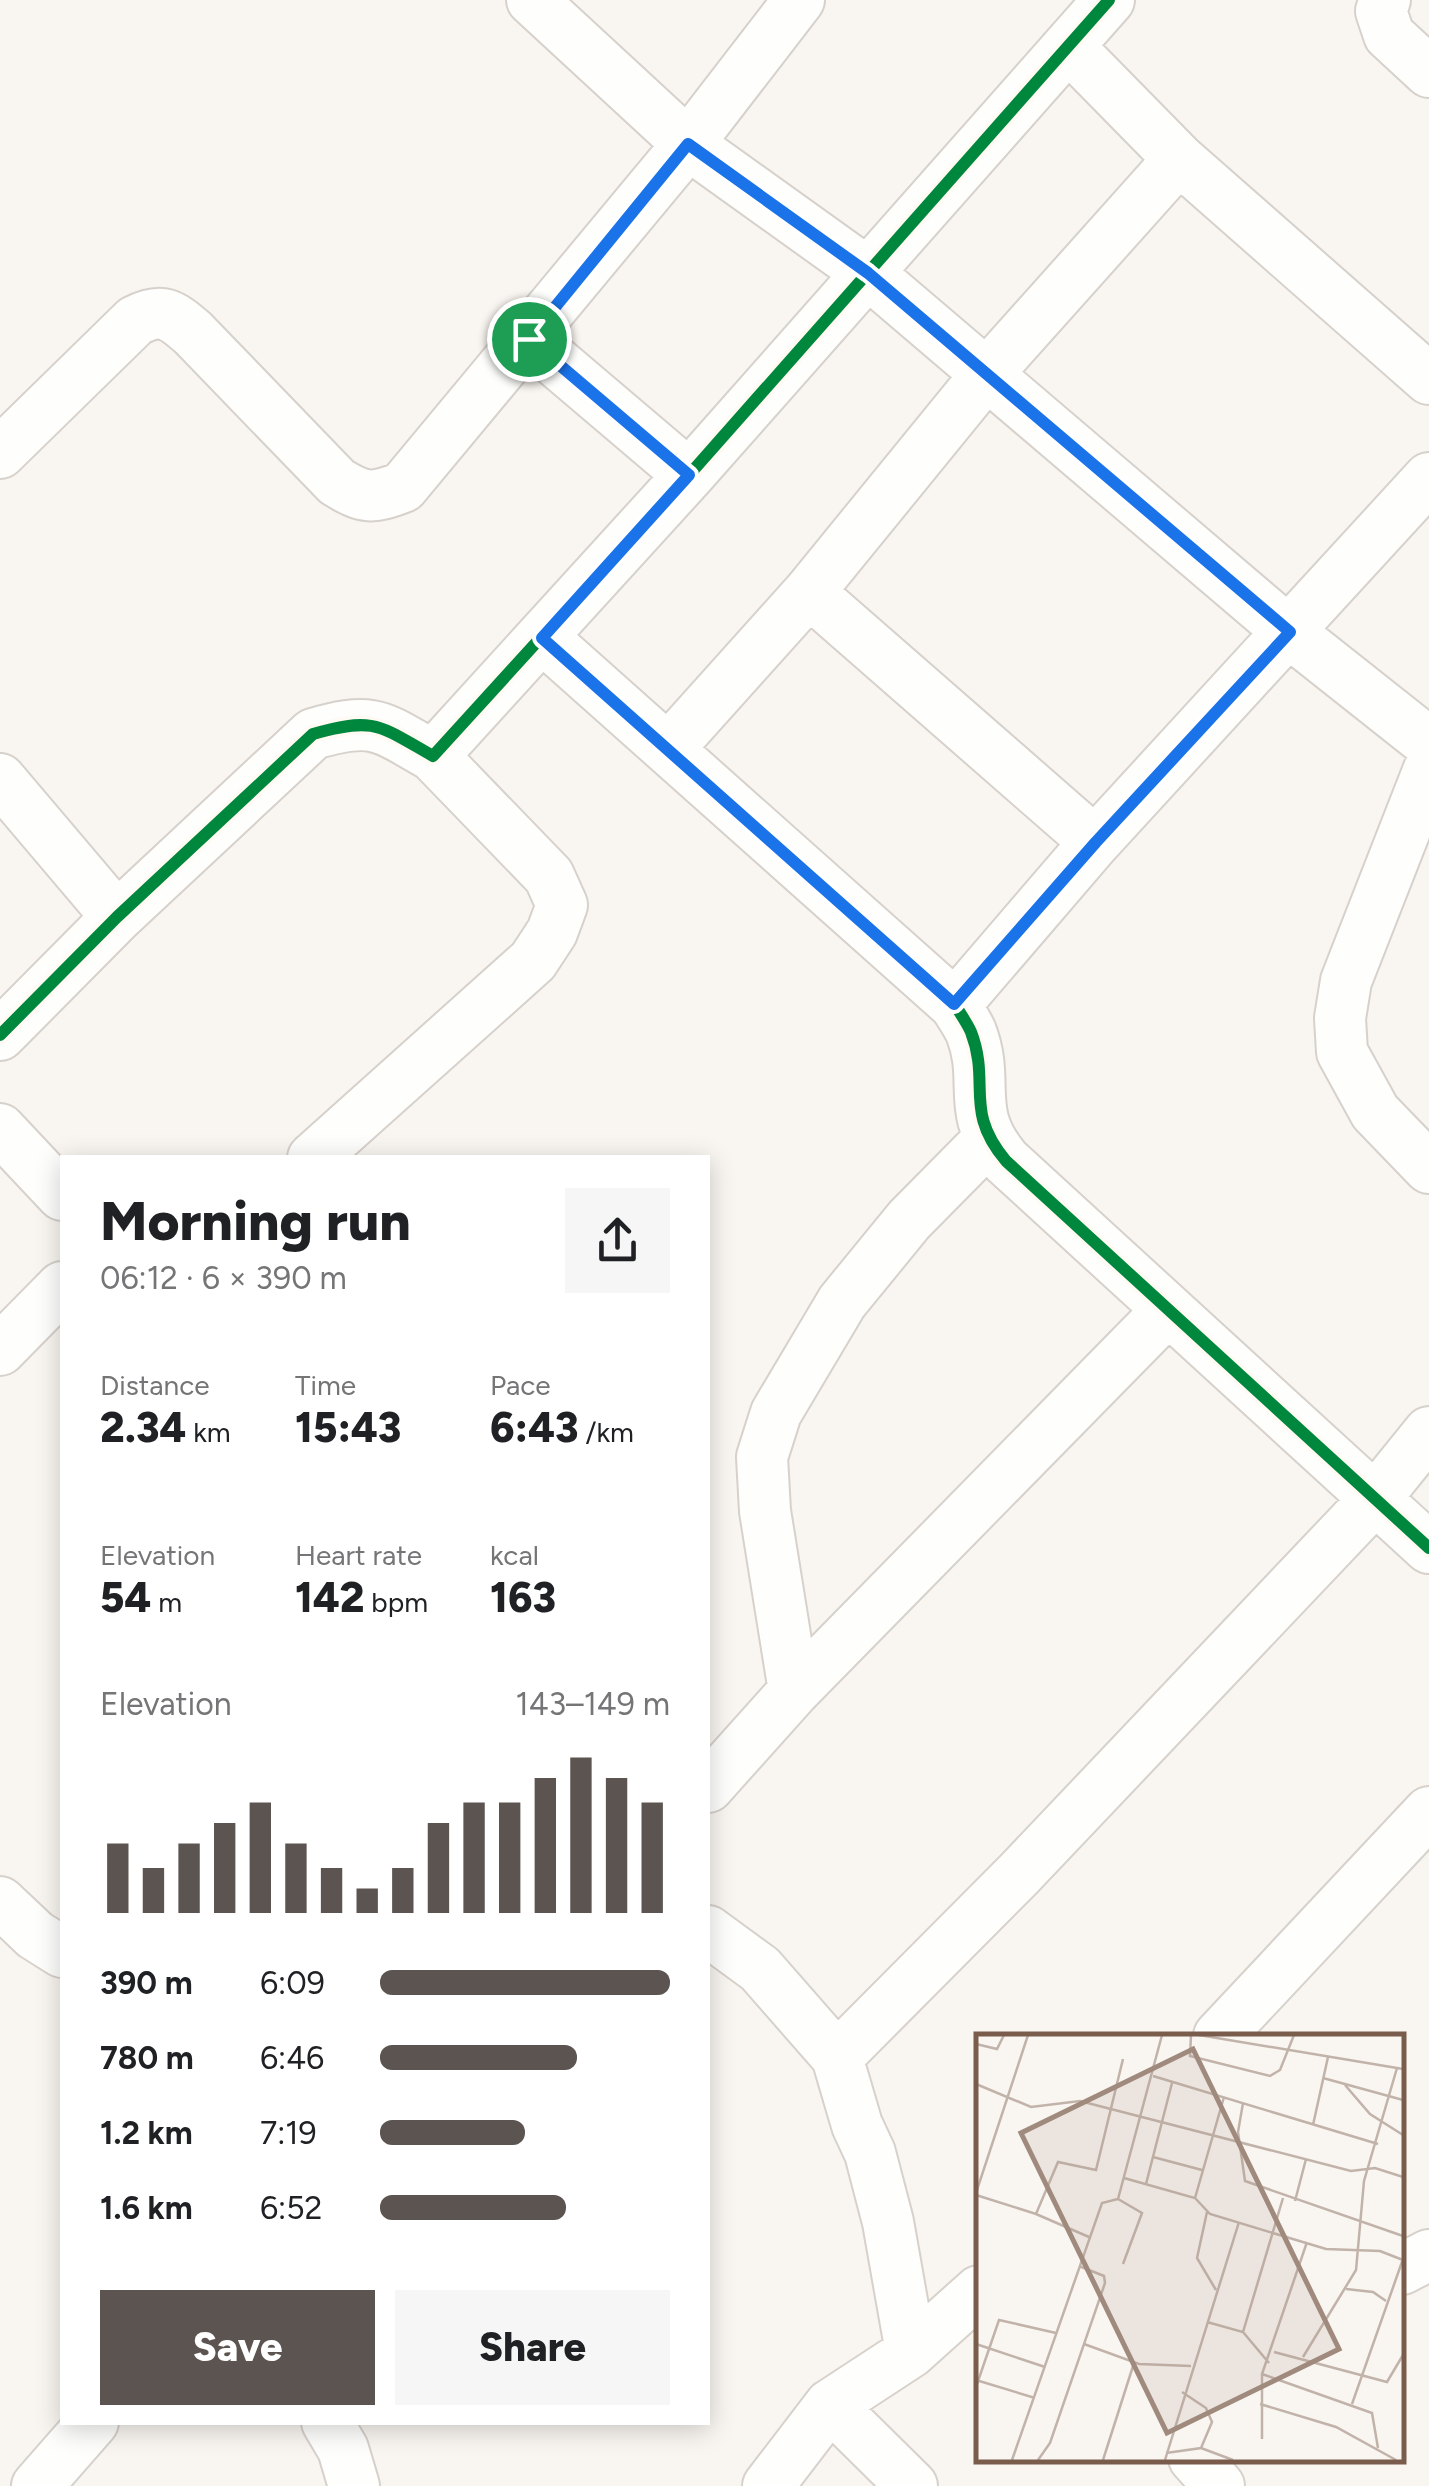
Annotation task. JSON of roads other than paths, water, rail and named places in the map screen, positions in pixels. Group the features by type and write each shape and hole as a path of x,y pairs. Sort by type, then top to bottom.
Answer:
{"street":[{"path":"532,0 688,144 868,273 1290,632 1429,743"},
{"path":"0,454 135,320 152,312 174,316 193,332 336,482 362,497 383,495 403,487 688,144 799,0"},
{"path":"433,756 689,475 1109,0"},
{"path":"1385,0 1381,11 1389,35 1429,72"},
{"path":"1070,48 1179,159 1429,378"},
{"path":"670,748 809,592 985,376 1179,159"},
{"path":"529,339 689,475"},
{"path":"954,1004 1096,842 1429,478"},
{"path":"809,592 1096,842"},
{"path":"542,638 954,1004 971,1032 978,1062 980,1115 988,1140 1006,1161 1429,1548"},
{"path":"0,1035 116,917 313,734 350,723 381,726 433,756 549,876 562,905 552,932 533,960 316,1155"},
{"path":"1429,769 1346,981 1340,1018 1342,1052 1375,1112 1429,1168"},
{"path":"0,778 116,917"},
{"path":"0,1129 60,1193"},
{"path":"794,1691 765,1511 762,1457 776,1413 842,1302 909,1220 988,1140"},
{"path":"0,1350 60,1290"},
{"path":"710,1785 794,1691 1168,1310"},
{"path":"837,2057 1018,1874 1374,1500 1429,1432"},
{"path":"1221,2034 1429,1812"},
{"path":"2,1910 60,1951"},
{"path":"710,1932 760,1970 837,2057 857,2125 870,2153 888,2222 911,2352"},
{"path":"1404,2268 1429,2255"},
{"path":"768,2486 830,2404 911,2352 976,2294"},
{"path":"830,2404 912,2486"},
{"path":"38,2486 90,2425"},
{"path":"329,2425 343,2449 354,2486"},
{"path":"1197,2461 1219,2486"}]}
